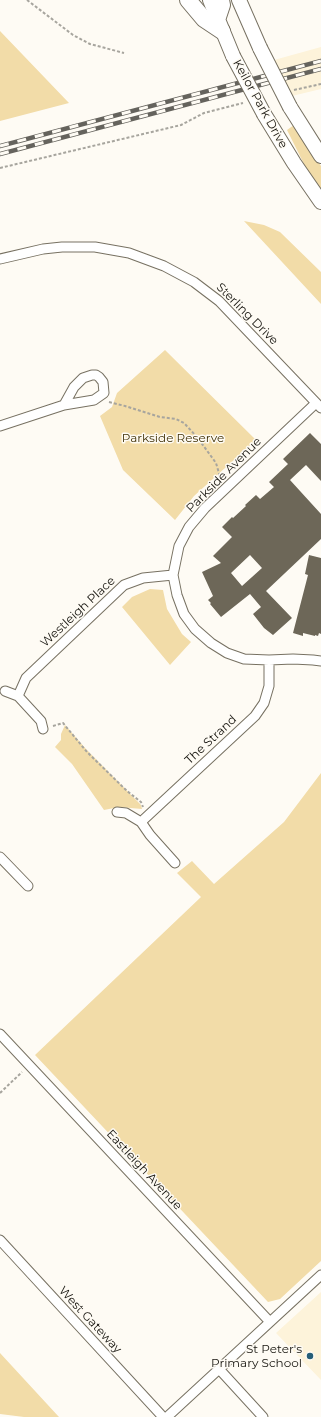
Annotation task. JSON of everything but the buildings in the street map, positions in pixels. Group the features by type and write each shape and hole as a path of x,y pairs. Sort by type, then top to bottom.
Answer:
{"highway":[{"path":"188,0 204,18 220,25"}],"main road":[{"name":"Keilor Park Drive","path":"210,0 233,56 264,114 301,175 321,202"},
{"path":"220,25 223,5 222,0"},
{"name":"Keilor Park Drive","path":"239,0 260,48 290,107 321,156"}],"street":[{"name":"Sterling Drive","path":"0,259 43,249 62,247 95,247 129,253 164,266 194,282 219,301 318,406"},
{"path":"0,426 64,405"},
{"name":"Parkside Avenue","path":"318,406 205,508 190,527 179,546 173,575 177,595 184,614 195,629 211,643 227,653 244,659 293,659 321,661"},
{"name":"Westleigh Place","path":"18,696 26,678 124,585 143,578 173,575"},
{"name":"The Strand","path":"141,822 255,716 264,703 269,686 269,660"},
{"path":"5,691 18,696 41,721 43,728"},
{"path":"117,812 126,813 141,822 150,835 176,863"},
{"path":"0,857 28,886"},
{"name":"Eastleigh Avenue","path":"0,1034 270,1322"},
{"name":"West Gateway","path":"0,1240 163,1417"},
{"path":"167,1417 220,1370 321,1275"},
{"path":"220,1370 264,1417"}],"path":[{"path":"27,0 73,35 90,44 124,53"},
{"path":"292,91 321,84"},
{"path":"0,168 181,125 204,113 248,102"},
{"path":"110,403 160,417 176,419 184,423 197,437 216,463 220,477"},
{"path":"63,723 87,752 127,791 141,802 143,807"},
{"path":"0,1093 23,1071"}],"shaded area":[{"path":"321,47 321,89 292,96 274,60"},
{"name":"St Peter's Primary School","path":"321,1292 321,1380 276,1333"}],"green space":[{"path":"0,31 69,103 0,121"},
{"path":"294,125 321,166 321,191 309,174 287,130"},
{"path":"244,221 264,225 280,232 321,272 321,304"},
{"name":"Parkside Reserve","path":"165,350 256,440 194,496 175,520 123,470 100,416 112,407 117,393"},
{"path":"150,589 163,590 167,609 182,634 191,642 170,665 122,607 132,597"},
{"path":"65,725 86,749 141,805 142,809 119,807 104,810 72,764 55,747 61,740 61,734"},
{"path":"321,773 321,1261 280,1299 268,1302 35,1055 201,897 177,873 192,861 214,884 284,822"},
{"path":"0,1353 59,1417 24,1417 0,1414"}],"railway":[{"path":"0,146 321,61"},
{"path":"0,154 321,69"}],"place":[{"name":"St Peter's Primary School","path":"310,1356"}]}
